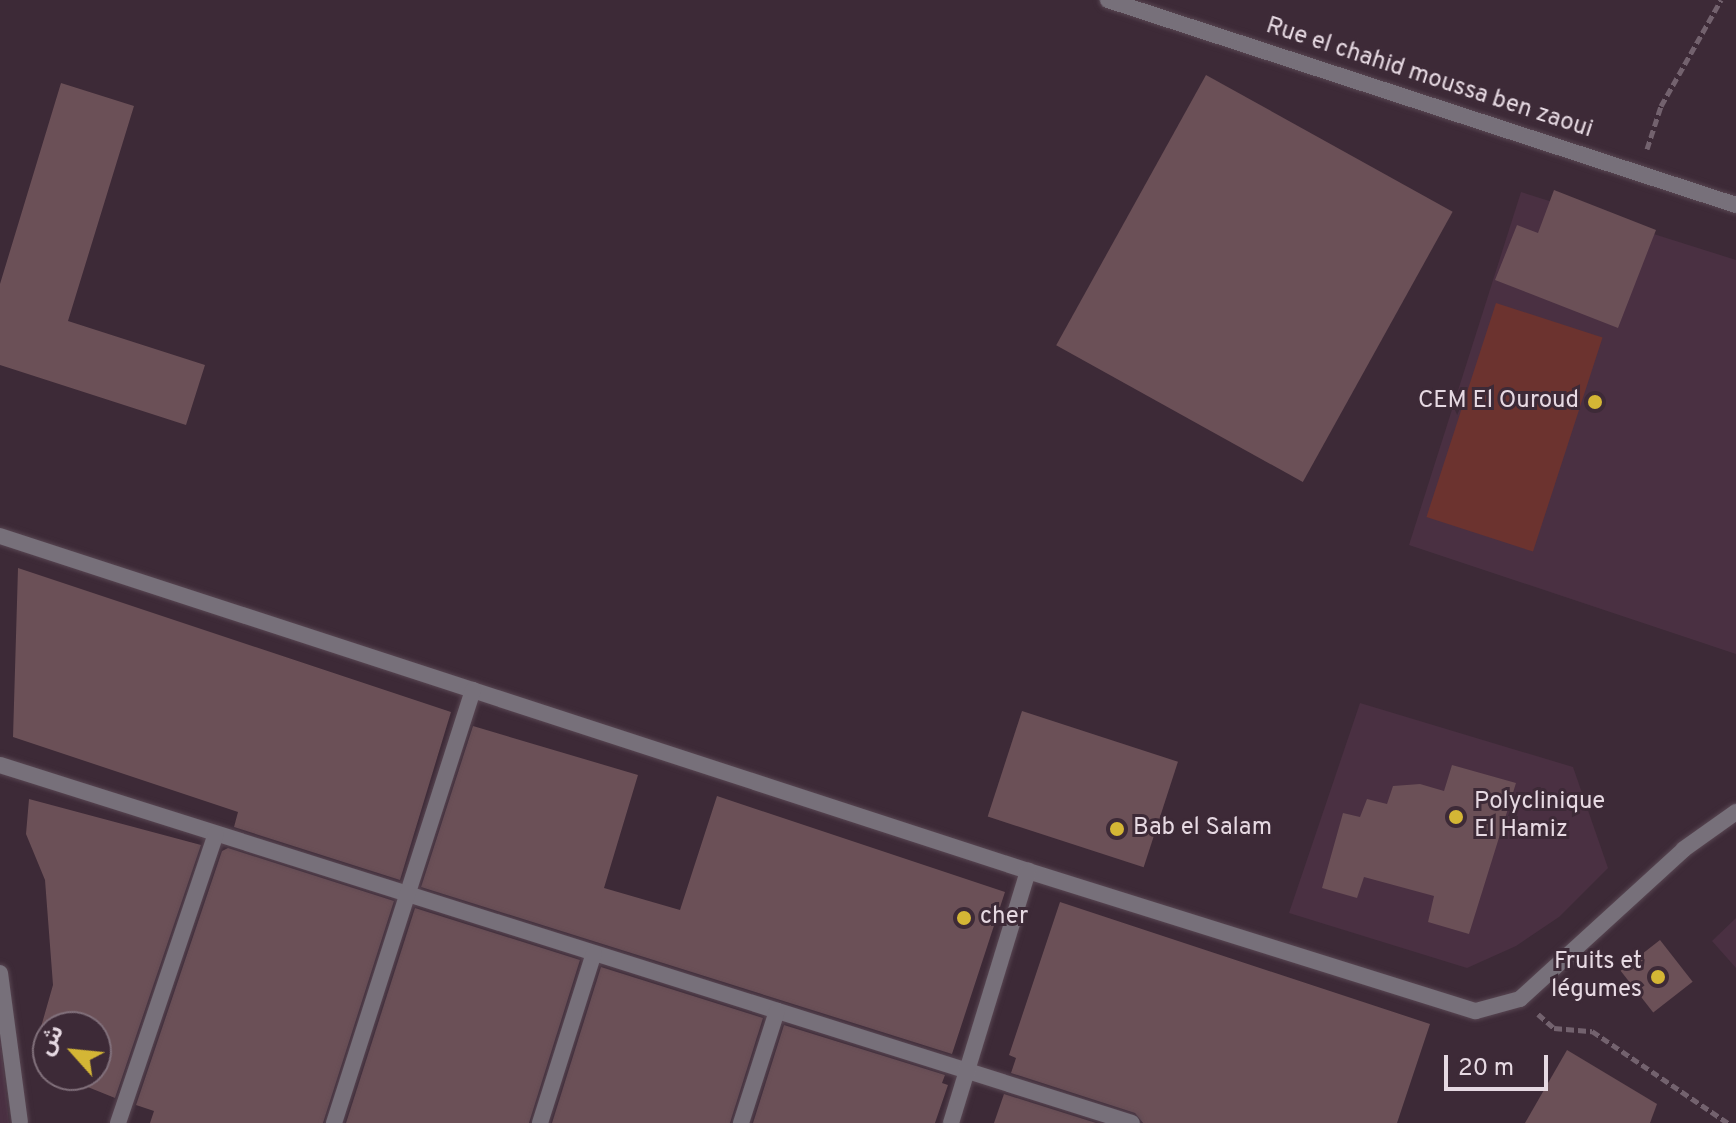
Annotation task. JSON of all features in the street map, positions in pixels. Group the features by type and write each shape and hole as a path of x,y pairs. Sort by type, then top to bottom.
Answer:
{"street":[{"name":"Rue el chahid moussa ben zaoui","path":"1108,0 1736,205"},
{"path":"0,536 1028,871 1476,1011 1520,999 1684,849 1736,812"},
{"path":"334,1123 473,690"},
{"path":"0,765 1132,1123"},
{"path":"118,1123 216,834"},
{"path":"951,1123 1028,871"},
{"path":"540,1123 594,953"},
{"path":"0,973 18,1123 38,1123"},
{"path":"741,1123 777,1011"}],"path":[{"path":"1639,173 1661,106 1721,0"},
{"path":"1520,999 1554,1028 1592,1031 1728,1123"}],"shaded area":[{"name":"CEM El Ouroud","path":"1521,192 1736,260 1736,654 1409,545"},
{"path":"1496,303 1603,338 1533,552 1426,517"},
{"name":"Polyclinique El Hamiz","path":"1360,703 1573,767 1608,868 1559,917 1516,946 1467,968 1289,913"},
{"path":"1736,918 1736,968 1712,941"},
{"path":"0,1034 9,1123 0,1123"}],"building":[{"path":"1206,75 1453,212 1303,482 1056,345"},
{"path":"61,83 134,106 68,321 205,365 186,425 0,365 0,284"},
{"path":"1554,190 1656,230 1618,328 1495,280 1517,225 1538,233"},
{"path":"18,568 451,712 400,880 234,827 238,812 13,737"},
{"path":"1022,711 1178,762 1144,867 988,817"},
{"path":"473,726 638,775 604,888 680,910 717,796 1005,892 952,1054 421,887"},
{"name":"Polyclinique El Hamiz","path":"1452,765 1516,783 1469,934 1428,922 1434,896 1364,877 1357,898 1322,888 1343,813 1360,817 1367,799 1387,804 1393,786 1420,784 1444,791"},
{"path":"29,799 201,845 115,1098 98,1091 112,1091 112,1011 46,1011 53,985 45,880 26,834"},
{"path":"228,848 394,901 323,1123 150,1123 154,1111 136,1105 222,851"},
{"path":"1060,902 1430,1024 1397,1123 1143,1123 1135,1113 1011,1073 1016,1058 1009,1055"},
{"path":"415,908 580,960 529,1123 346,1123"},
{"path":"1660,940 1693,982 1653,1013 1621,971"},
{"path":"601,967 763,1018 730,1123 552,1123"},
{"path":"784,1025 945,1075 942,1083 948,1085 935,1123 753,1123"},
{"path":"1567,1050 1657,1104 1650,1123 1525,1123"},
{"path":"1004,1094 1096,1123 994,1123"}],"place":[{"name":"CEM El Ouroud","path":"1595,402"},
{"name":"Polyclinique El Hamiz","path":"1456,817"},
{"name":"Bab el Salam","path":"1117,829"},
{"name":"cher","path":"964,918"},
{"name":"Fruits et légumes","path":"1658,977"}]}
